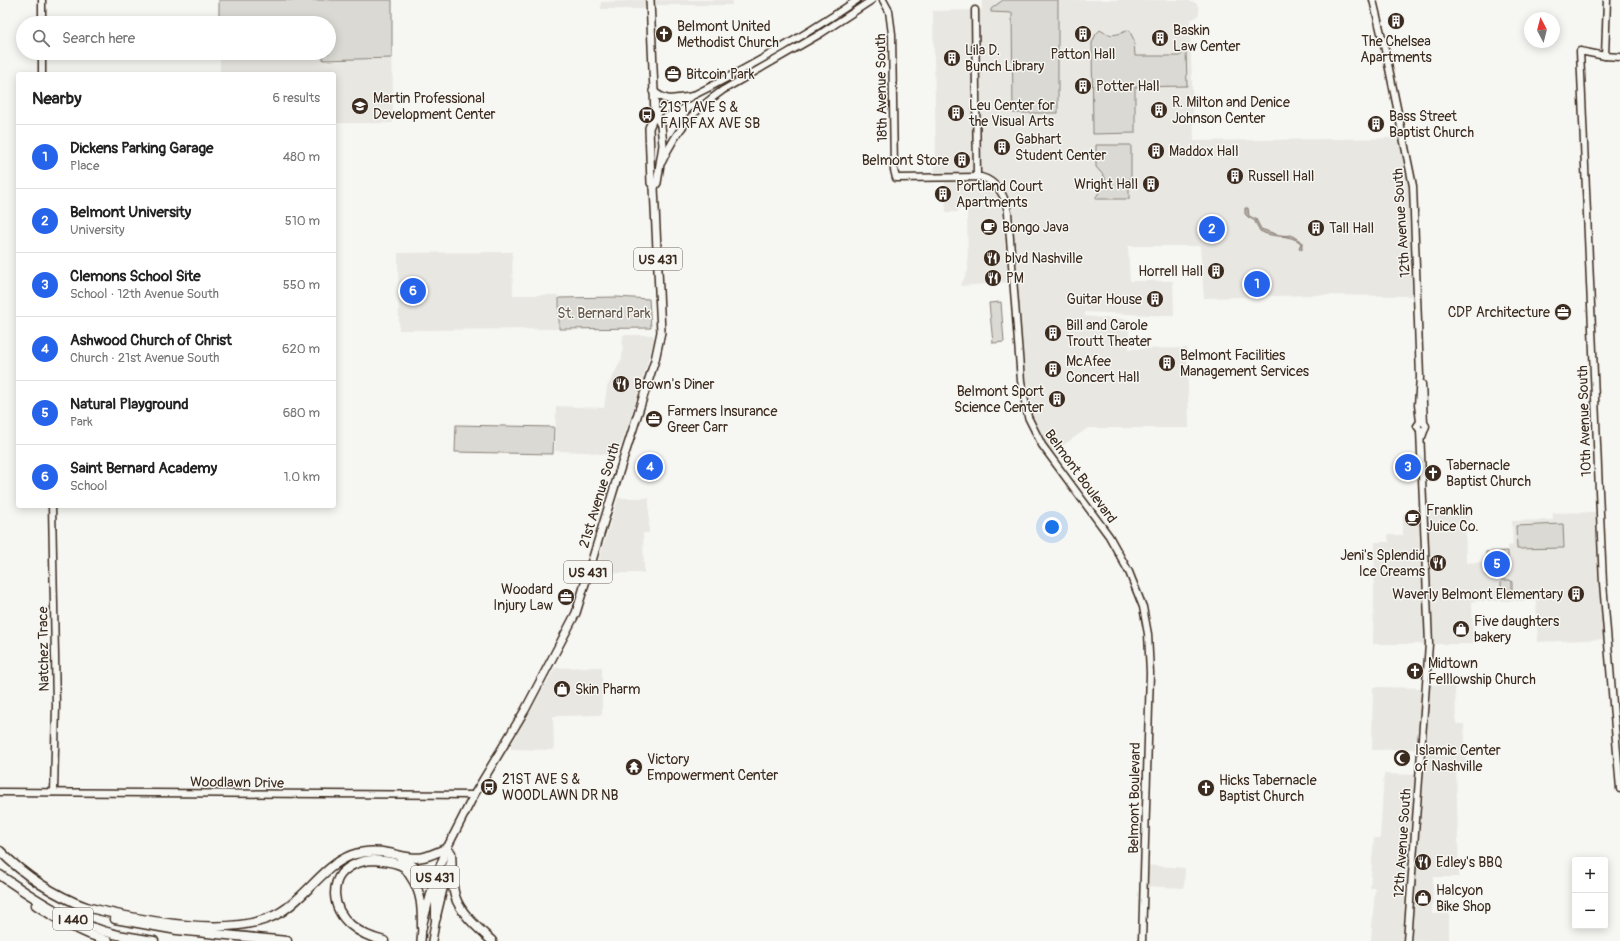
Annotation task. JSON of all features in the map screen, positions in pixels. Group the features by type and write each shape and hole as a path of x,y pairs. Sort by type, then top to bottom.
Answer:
{"highway":[{"path":"82,906 122,916 186,924 238,926 264,920 280,912 304,894 322,875 351,856 364,852 378,852 398,856 424,858 449,850 457,901 481,931 492,941"},
{"name":"I 440","path":"0,851 10,861 37,882 82,906 120,921 177,930 286,941"},
{"path":"398,856 434,881 436,888 436,918"},
{"path":"384,941 356,930 341,916 335,901 335,885 341,874 354,864 369,860 389,861 404,867 416,885 422,901 422,927"},
{"path":"0,875 22,895 60,921 90,935 108,941"},
{"name":"I 440","path":"0,875 29,895 62,914 89,926 117,935 154,941"}],"main road":[{"path":"42,0 42,16"},
{"name":"21st Avenue South","path":"650,0 653,92 655,114 661,125 663,145 657,183 654,187"},
{"path":"655,114 690,97 773,52 857,0"},
{"path":"661,163 672,140 696,112 710,100 723,90 820,34 872,0"},
{"name":"18th Avenue South","path":"883,0 889,11 892,26 894,170 896,178 977,177"},
{"name":"12th Avenue South","path":"1373,0 1386,54 1413,186 1420,377 1424,395 1422,422 1417,426 1422,430 1421,458 1429,644 1407,941"},
{"path":"1607,0 1605,56 1620,57"},
{"path":"975,10 977,177"},
{"name":"10th Avenue South","path":"1605,56 1580,51 1603,583 1620,789"},
{"path":"42,60 42,72"},
{"path":"653,92 668,100 690,97"},
{"name":"21st Avenue South","path":"449,850 456,830 474,795 525,710 576,613 655,360 660,332 654,187 651,183 649,128 655,114"},
{"name":"Belmont Boulevard","path":"977,177 985,178 993,184 1003,196 1007,209 1021,381 1026,411 1032,426 1049,455 1117,548 1129,572 1143,607 1148,634 1150,678 1142,941"},
{"name":"Natchez Trace","path":"52,508 56,706 54,792"},
{"name":"Woodlawn Drive","path":"0,792 243,795 474,795"},
{"name":"US 431","path":"421,941 422,927 434,881 449,850"},
{"name":"US 431","path":"432,941 449,850"}],"shaded area":[{"path":"630,0 732,0 732,5 645,5 644,9 601,9 601,2"},
{"path":"982,0 1190,0 1190,2 1196,3 1199,8 1199,13 1197,17 1190,20 1194,141 1403,138 1410,169 1418,296 1311,295 1204,298 1200,246 1128,246 1130,281 1173,281 1174,316 1085,312 1085,316 1129,319 1129,349 1187,348 1189,428 1088,428 1049,455 1038,439 1024,402 1013,282 960,286 968,271 967,209 958,209 958,212 946,212 945,177 934,177 936,152 933,11 982,10"},
{"path":"392,24 393,123 336,123 336,72 220,72 220,60 336,60 336,50"},
{"path":"1245,208 1248,208 1249,216 1256,219 1261,229 1279,235 1291,235 1302,242 1302,250 1299,248 1301,243 1296,240 1270,235 1260,231 1254,220 1245,214"},
{"path":"512,252 513,295 558,295 558,329 399,330 398,253"},
{"path":"623,335 653,335 654,340 638,395 618,454 616,456 587,452 555,451 556,406 604,408 607,387 622,359"},
{"path":"618,498 649,498 649,533 643,533 644,573 595,573"},
{"path":"1424,511 1469,511 1470,521 1465,521 1466,563 1485,562 1485,551 1508,550 1508,546 1513,545 1512,521 1553,520 1553,513 1600,512 1607,639 1538,642 1536,601 1476,601 1472,602 1473,644 1373,644 1375,542 1389,542 1388,535 1403,535 1403,514 1424,516"},
{"path":"602,667 602,715 553,716 554,750 511,749 511,745 555,668"},
{"path":"1426,685 1455,685 1456,724 1464,724 1466,764 1456,765 1459,877 1433,877 1432,914 1449,914 1449,941 1371,941 1375,888 1370,888 1374,838 1380,838 1384,774 1419,775 1421,749 1372,750 1373,687 1425,688"},
{"path":"1144,865 1185,868 1184,888 1144,886"}],"green space":[{"path":"219,0 392,0 392,58 336,60 336,16 219,16"},
{"path":"1003,0 1058,0 1058,113 1013,113 1012,13 991,12 991,9"},
{"path":"1100,30 1112,35 1129,30 1134,40 1135,56 1179,56 1182,54 1183,49 1186,49 1187,86 1135,87 1135,133 1093,134 1092,43 1096,34"},
{"path":"1096,145 1131,145 1131,178 1129,179 1129,199 1096,199 1102,188 1105,187 1105,177 1096,167"},
{"name":"St. Bernard Park","path":"617,297 649,299 651,328 559,329 559,298"},
{"path":"1001,302 1004,342 993,343 989,303"},
{"path":"456,425 554,427 553,454 455,452"},
{"path":"1563,524 1564,548 1517,549 1516,526"},
{"path":"1508,551 1508,575 1486,576 1486,552"},
{"path":"1502,580 1510,580 1512,582 1512,594 1510,596 1504,596 1501,594"}],"place":[{"name":"The Chelsea Apartments","path":"1396,21"},
{"name":"Belmont United Methodist Church","path":"664,34"},
{"name":"Patton Hall","path":"1083,34"},
{"name":"Baskin Law Center","path":"1160,38"},
{"name":"Lila D. Bunch Library","path":"952,58"},
{"name":"Bitcoin Park","path":"673,74"},
{"name":"Potter Hall","path":"1083,86"},
{"name":"Martin Professional Development Center","path":"360,106"},
{"name":"R. Milton and Denice Johnson Center","path":"1159,110"},
{"name":"Leu Center for the Visual Arts","path":"956,113"},
{"name":"21ST AVE S & FAIRFAX AVE SB","path":"647,115"},
{"name":"Bass Street Baptist Church","path":"1376,124"},
{"name":"Gabhart Student Center","path":"1002,147"},
{"name":"Maddox Hall","path":"1156,151"},
{"name":"Belmont Store","path":"962,160"},
{"name":"Russell Hall","path":"1235,176"},
{"name":"Wright Hall","path":"1151,184"},
{"name":"Portland Court Apartments","path":"943,194"},
{"name":"Bongo Java","path":"989,227"},
{"name":"Tall Hall","path":"1316,228"},
{"name":"Belmont University","path":"1212,229"},
{"name":"blvd Nashville","path":"992,258"},
{"name":"Horrell Hall","path":"1216,271"},
{"name":"PM","path":"993,278"},
{"name":"Dickens Parking Garage","path":"1257,284"},
{"name":"Saint Bernard Academy","path":"413,291"},
{"name":"Guitar House","path":"1155,299"},
{"name":"CDP Architecture","path":"1563,312"},
{"name":"Bill and Carole Troutt Theater","path":"1053,333"},
{"name":"Belmont Facilities Management Services","path":"1167,363"},
{"name":"McAfee Concert Hall","path":"1053,369"},
{"name":"Brown's Diner","path":"621,384"},
{"name":"Belmont Sport Science Center","path":"1057,399"},
{"name":"Farmers Insurance Greer Carr","path":"654,419"},
{"name":"Ashwood Church of Christ","path":"650,467"},
{"name":"Clemons School Site","path":"1408,467"},
{"name":"Tabernacle Baptist Church","path":"1433,473"},
{"name":"Franklin Juice Co.","path":"1413,518"},
{"name":"Jeni's Splendid Ice Creams","path":"1438,563"},
{"name":"Natural Playground","path":"1497,564"},
{"name":"Waverly Belmont Elementary","path":"1576,594"},
{"name":"Woodard Injury Law","path":"566,597"},
{"name":"Five daughters bakery","path":"1461,629"},
{"name":"Midtown Felllowship Church","path":"1415,671"},
{"name":"Skin Pharm","path":"562,689"},
{"name":"Islamic Center of Nashville","path":"1402,758"},
{"name":"Victory Empowerment Center","path":"634,767"},
{"name":"21ST AVE S & WOODLAWN DR NB","path":"489,787"},
{"name":"Hicks Tabernacle Baptist Church","path":"1206,788"},
{"name":"Edley's BBQ","path":"1423,862"},
{"name":"Halcyon Bike Shop","path":"1423,898"}]}
